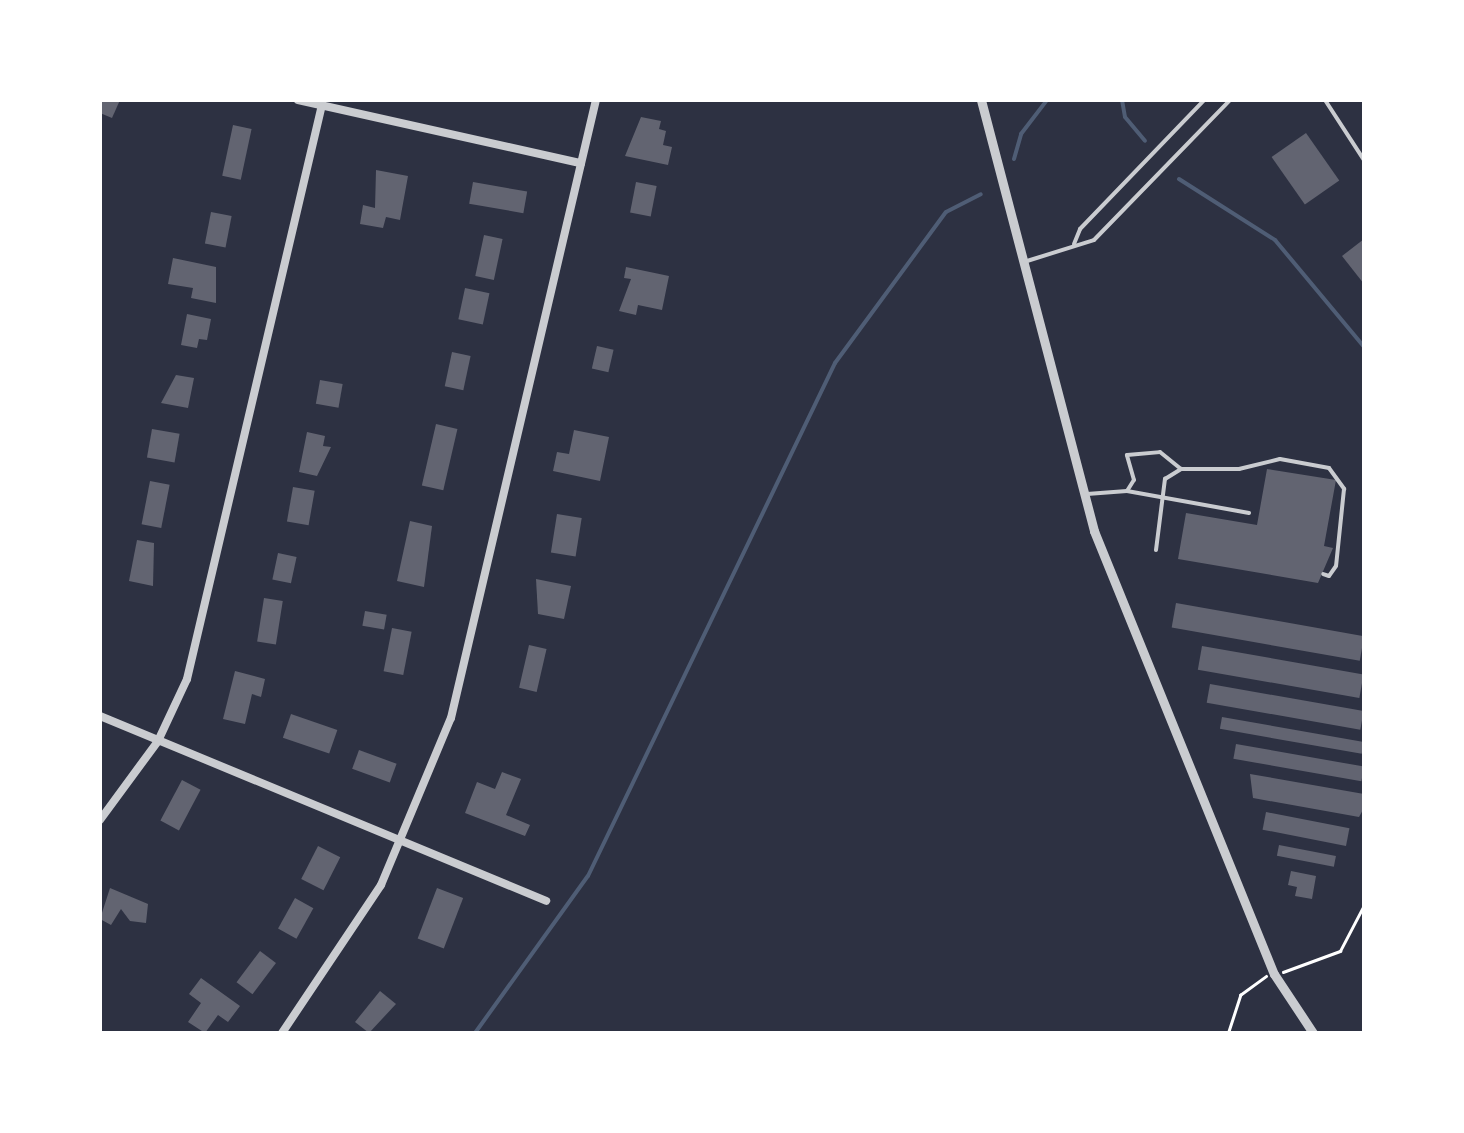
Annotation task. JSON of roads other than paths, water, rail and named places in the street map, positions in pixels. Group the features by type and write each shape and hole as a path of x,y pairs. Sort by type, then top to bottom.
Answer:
{"street":[{"path":"298,100 581,162"},
{"path":"282,1033 381,885 459,693 596,100"},
{"path":"981,100 1084,495 1131,633 1274,974 1313,1033"},
{"path":"100,820 158,741 178,704 204,624 322,105"},
{"path":"100,716 546,901"}],"lane":[{"path":"1074,245 1080,230 1204,100"},
{"path":"1022,263 1094,240 1230,100"},
{"path":"1325,100 1364,160"},
{"path":"1127,490 1134,480 1127,454 1160,452 1181,469"},
{"path":"1156,550 1165,479 1181,469 1240,469 1270,459 1329,468 1344,489 1336,566 1329,576 1322,574"},
{"path":"1084,495 1127,490 1249,513"}],"waterway":[{"path":"1014,159 1021,134 1047,100"},
{"path":"1122,100 1125,117 1145,141"},
{"path":"1179,179 1275,240 1364,347"},
{"path":"475,1033 588,876 835,363 946,212 981,194"}]}
